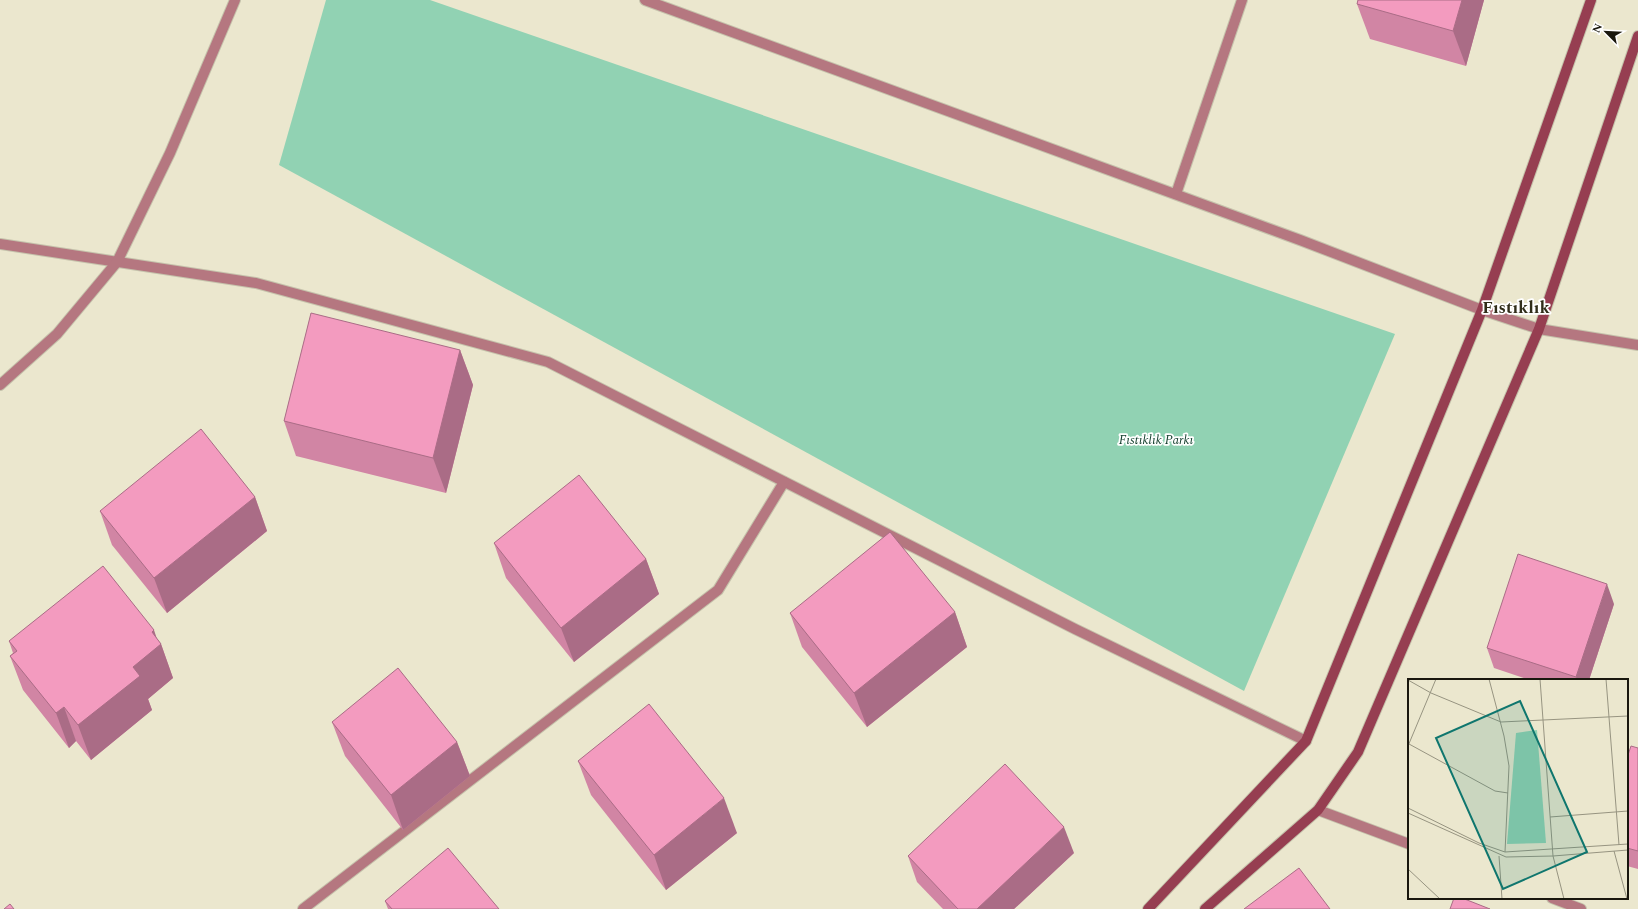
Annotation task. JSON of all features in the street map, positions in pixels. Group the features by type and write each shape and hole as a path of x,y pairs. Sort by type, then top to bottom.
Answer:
{"street":[{"path":"0,385 57,334 117,262 170,153 235,0"},
{"path":"645,0 1176,194 1482,310 1539,329 1638,345"},
{"path":"1176,194 1242,0"},
{"path":"1148,909 1306,741 1482,310 1591,0"},
{"path":"1205,909 1318,810 1358,752 1539,329 1638,36"},
{"path":"0,244 256,283 548,362 1075,629 1306,741"},
{"path":"303,909 718,590 784,482"},
{"path":"1318,810 1408,844"},
{"path":"1555,899 1581,909"}],"green space":[{"name":"Fıstıklık Parkı","path":"326,0 430,0 1395,334 1244,691 279,165"}],"building":[{"path":"1358,0 1462,0 1453,31 1357,4"},
{"path":"311,313 460,350 433,458 284,421"},
{"path":"201,429 255,497 154,578 100,511"},
{"path":"579,475 646,559 561,628 494,543"},
{"path":"890,532 955,612 854,693 790,613"},
{"path":"1518,554 1607,584 1576,677 1487,648"},
{"path":"103,566 154,630 152,632 161,644 133,667 140,676 78,725 64,707 56,713 10,656 17,651 9,641"},
{"path":"398,668 457,742 391,795 332,722"},
{"path":"649,704 724,798 654,855 578,761"},
{"path":"1631,746 1638,748 1638,851 1628,848 1628,755"},
{"path":"1005,764 1064,827 977,909 958,909 908,856"},
{"path":"448,848 499,909 392,909 385,901"},
{"path":"1299,868 1330,909 1244,909"},
{"path":"1454,899 1465,899 1490,909 1450,909"},
{"path":"10,904 14,909 4,909"}],"district":[{"name":"Fıstıklık","path":"1516,308"}]}
